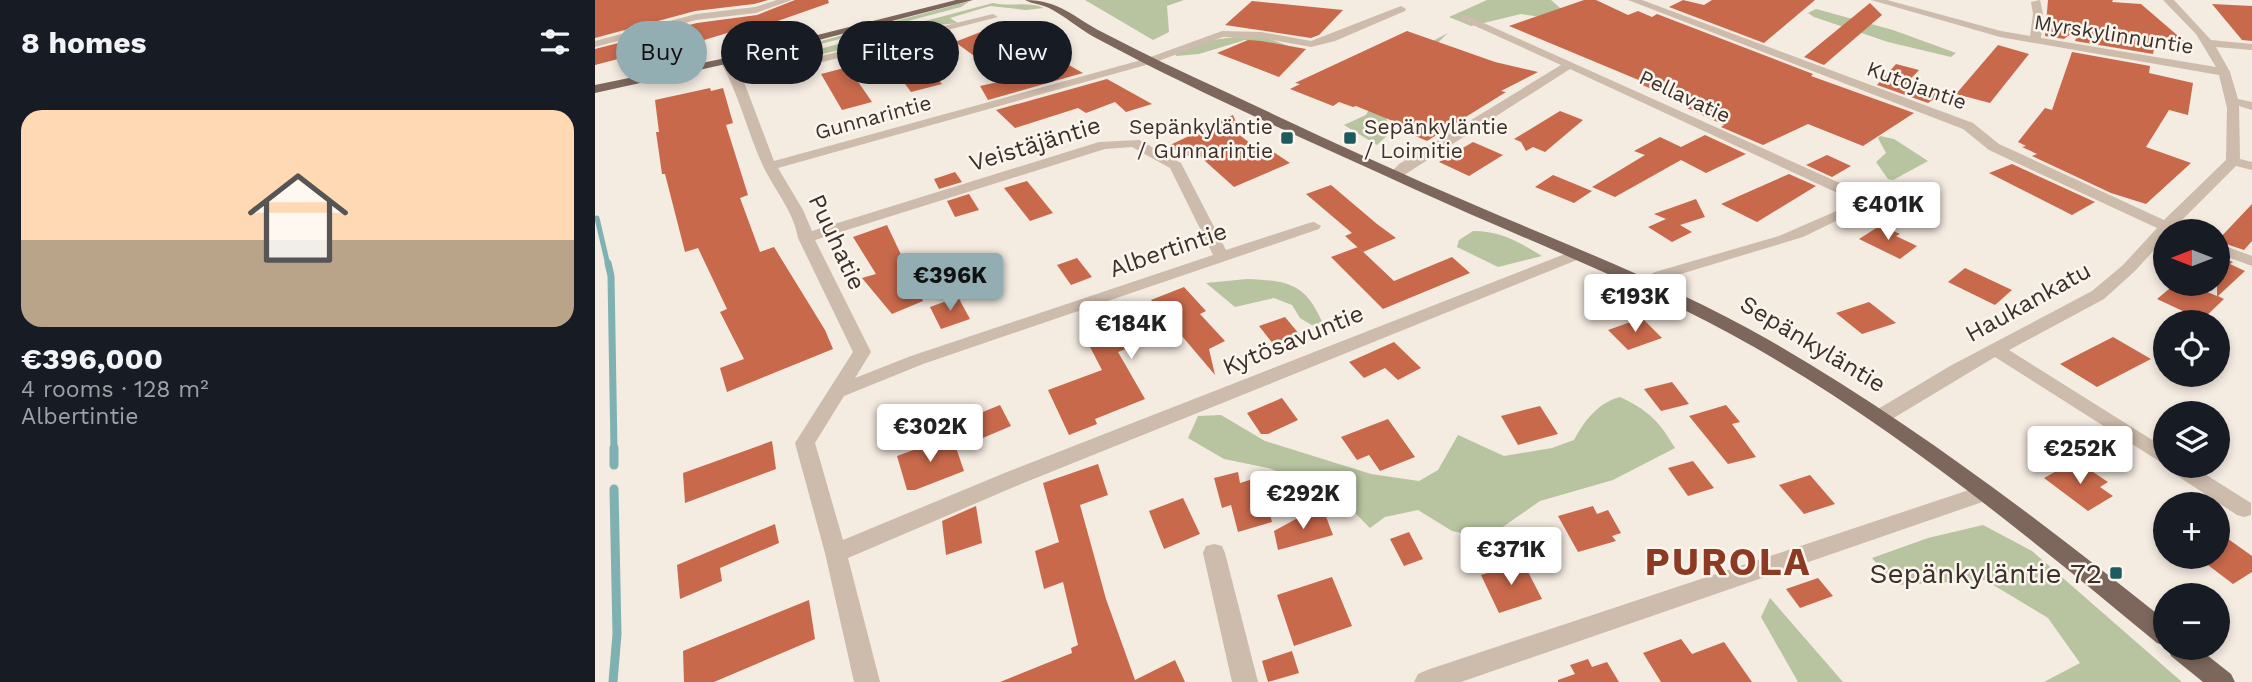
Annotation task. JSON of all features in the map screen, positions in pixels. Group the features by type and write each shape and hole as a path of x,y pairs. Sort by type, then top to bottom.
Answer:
{"main road":[{"path":"934,8 955,0"},
{"path":"823,36 968,0"},
{"name":"Sepänkyläntie","path":"1030,0 1048,3 1149,61 1576,255 1644,283 1760,343 1880,417 2058,548 2153,625"},
{"path":"595,89 721,62"},
{"path":"2195,660 2222,682"}],"street":[{"path":"595,44 696,17 756,10 787,0"},
{"name":"Kutojantie","path":"1633,0 1968,126 1994,147 2153,221"},
{"name":"Myrskylinnuntie","path":"1877,0 2035,41 2224,72"},
{"path":"2168,0 2209,43 2224,72 2232,101 2233,161 2252,166"},
{"path":"2035,41 2038,14 2036,2"},
{"name":"Gunnarintie","path":"769,166 1149,61 1222,34 1261,35 1311,44 1331,39 1401,9"},
{"path":"823,59 993,18"},
{"name":"Pellavatie","path":"1467,18 1868,201"},
{"path":"2209,43 2252,47"},
{"path":"1396,174 1569,65"},
{"name":"Puuhatie","path":"740,84 769,166 805,222 806,238 862,352 806,443 867,682"},
{"path":"2232,101 2252,106"},
{"name":"Veistäjäntie","path":"806,238 1104,145 1126,142 1134,143 1176,166 1222,257"},
{"name":"Haukankatu","path":"2179,219 2233,161"},
{"path":"1644,283 1691,265 1782,240 1835,220 1893,190"},
{"name":"Albertintie","path":"840,391 917,360 1314,226"},
{"name":"Haukankatu","path":"1880,417 1994,349 2098,295 2153,245"},
{"path":"2230,253 2252,261"},
{"name":"Kytösavuntie","path":"836,553 1014,478 1576,255"},
{"path":"1994,349 2153,450"},
{"path":"2195,478 2243,509"},
{"path":"1427,682 1985,493"},
{"path":"1214,553 1245,682"}],"green space":[{"path":"1085,0 1184,0 1167,6 1169,32 1153,40"},
{"path":"1487,0 1551,0 1560,8 1586,17 1561,20 1521,14 1471,26 1449,17"},
{"path":"970,1 961,7 908,21 895,21"},
{"path":"993,3 1044,8 1026,10 990,6 950,18 955,21 925,21"},
{"path":"1816,9 1893,30 1956,53 1951,57 1888,42 1808,13"},
{"path":"1448,33 1429,51 1403,107 1386,118 1392,131 1377,145 1344,125 1366,115 1376,97 1383,67"},
{"path":"837,37 837,40 823,43 823,40"},
{"path":"1234,37 1267,38 1294,48 1245,40 1199,54 1176,56 1175,52 1213,40"},
{"path":"837,44 837,51 823,54 823,48"},
{"path":"1880,136 1894,139 1928,161 1893,180 1888,179 1876,162 1886,153 1878,138"},
{"path":"1473,231 1501,235 1542,256 1498,267 1457,247 1459,240"},
{"path":"1247,279 1279,282 1299,290 1314,307 1328,335 1300,318 1292,305 1274,298 1235,307 1206,283"},
{"path":"1620,397 1652,418 1675,448 1613,480 1540,501 1487,538 1452,531 1418,510 1385,517 1370,528 1347,505 1312,483 1268,468 1224,459 1188,438 1198,416 1221,415 1265,441 1371,474 1419,481 1438,470 1458,435 1504,456 1552,448 1574,440 1593,413 1605,403"},
{"path":"1983,525 2032,551 2153,657 2153,660 2157,660 2182,682 2044,682 2080,663 2048,618 1985,580 1896,585 1872,558 1928,538"},
{"path":"1770,598 1843,682 1798,682 1761,617"}],"building":[{"path":"595,0 768,0 695,11 658,21 616,21 616,32 595,38"},
{"path":"795,0 828,0 829,3 778,21 721,21 721,35 707,39 707,22 757,15"},
{"path":"1584,0 1596,0 1628,15 1638,11 1652,17 1657,14 1813,74 1811,76 1914,113 1863,146 1808,124 1763,145 1721,127 1724,125 1687,108 1691,106 1640,84 1641,81 1509,26"},
{"path":"1683,0 1704,5 1712,0 1815,0 1764,43 1669,7"},
{"path":"2048,0 2113,0 2112,2 2141,4 2184,41 2149,37 2155,44 2153,54 2075,41 2081,26 2064,39 2045,36"},
{"path":"1252,1 1343,10 1319,35 1311,38 1225,25"},
{"path":"1870,3 1882,15 1824,65 1804,57"},
{"path":"2212,4 2252,6 2252,41 2242,40"},
{"path":"1407,31 1495,62 1538,72 1501,91 1506,92 1427,141 1399,129 1405,126 1356,106 1339,102 1333,106 1290,89 1300,84 1295,83"},
{"path":"973,35 973,55 959,45 959,40"},
{"path":"1248,40 1306,49 1279,77 1217,53"},
{"path":"616,44 616,60 595,65 595,49"},
{"path":"1998,45 2029,54 1990,103 1956,94"},
{"path":"2072,52 2150,66 2149,73 2193,83 2188,115 2169,110 2146,147 2191,163 2146,204 2111,193 2032,156 2037,154 2018,142 2045,108 2052,110"},
{"path":"1896,64 1919,70 1905,85 1940,95 1928,103 1877,85"},
{"path":"1072,67 1083,73 1072,76"},
{"path":"837,70 837,84 860,84 872,102 842,110 823,73"},
{"path":"1107,79 1152,104 1126,112 1115,102 1086,113 1078,108 1015,128 996,110"},
{"path":"905,84 942,84 911,92"},
{"path":"989,84 1044,84 988,100 980,86"},
{"path":"710,88 711,91 723,88 733,123 726,125 748,195 740,198 760,252 774,247 825,330 833,349 727,392 720,368 744,359 720,312 727,309 698,248 685,252 665,174 662,174 656,132 659,132 655,100"},
{"path":"1560,111 1583,120 1545,152 1533,147 1526,151 1521,142 1514,139"},
{"path":"1233,115 1240,131 1237,133 1264,154 1272,151 1290,163 1234,187 1195,152 1188,156 1168,146"},
{"path":"1705,135 1746,154 1706,173 1681,160 1615,197 1592,187 1645,155 1634,151 1660,137 1681,147"},
{"path":"1473,142 1503,155 1469,176 1439,162"},
{"path":"1827,155 1851,166 1832,177 1806,165"},
{"path":"2012,164 2095,202 2072,215 1989,173"},
{"path":"955,172 962,182 939,189 934,179"},
{"path":"1789,174 1816,186 1757,222 1721,204"},
{"path":"1553,175 1592,191 1574,203 1535,187"},
{"path":"1027,181 1053,213 1030,221 1004,188"},
{"path":"1331,185 1396,238 1363,252 1345,236 1352,233 1306,194"},
{"path":"969,194 979,210 955,217 947,201"},
{"path":"1696,199 1705,217 1680,225 1692,232 1672,242 1648,227 1666,219 1654,214"},
{"path":"2252,204 2252,241 2244,250 2230,245 2230,227"},
{"path":"887,225 923,301 892,314 862,278 876,274 853,237"},
{"path":"1881,225 1917,246 1900,259 1859,239"},
{"path":"1358,247 1394,281 1452,257 1470,273 1383,309 1331,257"},
{"path":"1077,258 1092,277 1071,285 1057,265"},
{"path":"2230,264 2245,271 2230,285"},
{"path":"1965,268 2012,290 1995,305 1948,282"},
{"path":"1184,287 1206,311 1200,314 1225,341 1209,349 1215,375 1176,329 1118,352 1145,399 1095,419 1097,424 1069,435 1048,390 1102,370 1089,345 1134,325 1132,322 1160,311 1151,300"},
{"path":"2161,296 2218,296 2224,299 2212,310 2181,310 2157,299"},
{"path":"958,297 970,319 941,329 930,307"},
{"path":"1869,302 1896,323 1862,334 1836,313"},
{"path":"1285,317 1300,335 1274,345 1259,326"},
{"path":"1642,318 1662,338 1628,350 1608,330"},
{"path":"2113,337 2151,359 2097,387 2060,364"},
{"path":"1394,342 1421,368 1398,380 1385,368 1364,378 1349,362"},
{"path":"1672,382 1689,404 1661,411 1644,389"},
{"path":"1282,398 1298,420 1268,434 1261,434 1247,413"},
{"path":"1000,405 1011,426 978,440 968,418"},
{"path":"1726,405 1740,422 1732,424 1756,457 1728,464 1689,416"},
{"path":"1540,406 1558,434 1518,445 1501,416"},
{"path":"1388,419 1415,457 1380,471 1369,455 1357,460 1341,437"},
{"path":"952,436 964,471 915,490 907,490 897,456"},
{"path":"772,441 776,469 685,503 683,473"},
{"path":"1693,461 1714,488 1688,496 1668,468"},
{"path":"1098,464 1108,495 1080,505 1106,599 1135,680 1175,660 1185,682 1000,682 1072,653 1071,648 1078,645 1063,582 1044,589 1035,551 1059,542 1043,483"},
{"path":"2069,464 2080,472 2087,468 2108,482 2100,487 2113,496 2088,511 2044,478"},
{"path":"1238,472 1240,483 1253,479 1255,485 1262,484 1272,522 1238,532 1231,505 1222,508 1214,478"},
{"path":"1810,475 1835,504 1804,514 1779,485"},
{"path":"1183,498 1200,534 1164,549 1149,511"},
{"path":"976,506 982,543 946,555 942,521"},
{"path":"1593,506 1597,514 1608,510 1621,533 1612,536 1616,541 1578,552 1558,516"},
{"path":"1305,514 1325,514 1333,535 1278,550 1274,531"},
{"path":"775,524 779,543 720,568 722,581 680,599 677,565"},
{"path":"1409,532 1423,559 1404,566 1390,539"},
{"path":"2230,540 2252,556 2252,572 2233,584 2213,569 2230,569"},
{"path":"1523,562 1542,599 1499,613 1481,575"},
{"path":"1332,577 1352,626 1294,646 1277,595"},
{"path":"1818,578 1833,596 1800,608 1786,589"},
{"path":"809,600 815,639 714,682 684,682 683,651"},
{"path":"1681,639 1692,654 1724,642 1752,682 1661,682 1643,653"},
{"path":"1292,651 1299,673 1268,682 1262,661"},
{"path":"1588,659 1592,667 1607,662 1619,682 1558,682 1575,674 1570,665"}],"waterway":[{"path":"597,218 608,265"},
{"path":"608,263 611,276 614,450"},
{"path":"614,450 614,465"},
{"path":"613,682 617,634 614,489"}],"place":[{"name":"Sepänkyläntie / Gunnarintie","path":"1287,138"},
{"name":"Sepänkyläntie / Loimitie","path":"1350,138"},
{"name":"Sepänkyläntie 72","path":"2116,573"}],"district":[{"name":"PUROLA","path":"1728,562"}]}
